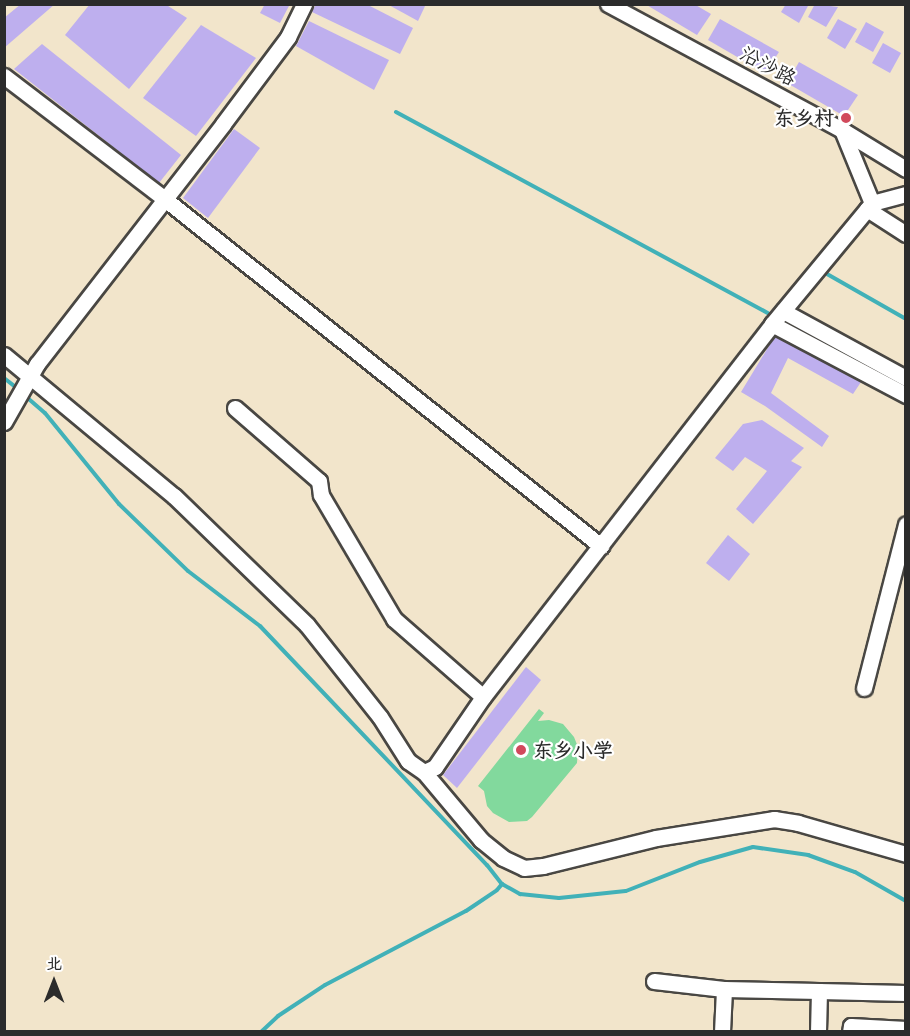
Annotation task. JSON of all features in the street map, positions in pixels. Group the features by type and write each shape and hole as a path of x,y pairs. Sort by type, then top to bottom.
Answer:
{"street":[{"path":"4,422 31,375 288,37 304,4"},
{"name":"沿沙路","path":"608,4 842,130 906,169"},
{"path":"4,76 166,200 601,546"},
{"path":"842,130 869,206 906,234"},
{"path":"424,772 435,767 483,697 772,324 869,206 906,194"},
{"path":"783,311 906,378"},
{"path":"772,324 906,395"},
{"path":"4,355 31,375 174,496 307,625 380,717 408,761 424,772 481,840 503,858 524,868 543,866 656,837 774,819 798,823 906,854"},
{"path":"235,408 319,481 321,495 394,619 483,697"},
{"path":"864,688 906,524"},
{"path":"654,981 724,989 906,993"},
{"path":"722,1032 724,989"},
{"path":"818,1032 819,991"},
{"path":"850,1032 851,1026 905,1028"}],"green space":[{"path":"539,709 544,713 538,721 549,720 563,724 574,737 578,747 577,763 532,817 527,821 509,822 493,813 487,806 484,791 478,786"}],"building":[{"path":"21,4 55,4 4,48 4,18"},
{"path":"90,4 165,4 187,18 129,89 65,35"},
{"path":"265,4 290,4 280,23 260,13"},
{"path":"316,4 366,4 413,28 400,54 312,12"},
{"path":"387,4 426,4 418,21"},
{"path":"645,4 694,4 711,14 697,35"},
{"path":"786,4 809,4 799,23 781,12"},
{"path":"815,4 838,7 826,27 808,17"},
{"path":"720,19 779,52 765,73 708,40"},
{"path":"838,19 857,29 845,49 827,38"},
{"path":"309,21 389,60 374,90 296,46"},
{"path":"866,22 884,32 873,52 855,42"},
{"path":"201,25 256,58 196,136 143,98"},
{"path":"883,43 901,53 890,73 872,63"},
{"path":"42,44 181,155 159,183 14,69"},
{"path":"799,62 858,95 844,116 787,83"},
{"path":"234,129 260,148 208,218 183,198"},
{"path":"775,336 861,382 853,394 788,358 771,393 829,436 822,447 765,406 741,392"},
{"path":"762,420 804,448 791,461 802,467 753,524 736,509 767,471 745,457 733,471 715,458 743,424"},
{"path":"728,535 750,554 729,581 706,563"},
{"path":"526,667 541,680 457,788 443,775"}],"waterway":[{"path":"396,112 768,313"},
{"path":"820,270 906,319"},
{"path":"787,323 852,357"},
{"path":"4,378 18,389"},
{"path":"23,394 45,413 119,504 188,571 260,626 487,865 502,884"},
{"path":"261,1032 278,1016 325,985 466,911 497,890 502,884 520,894 559,898 626,891 700,862 753,847 808,855 855,872 906,901"}],"place":[{"name":"东乡村","path":"846,118"},
{"name":"东乡小学","path":"521,750"}]}
